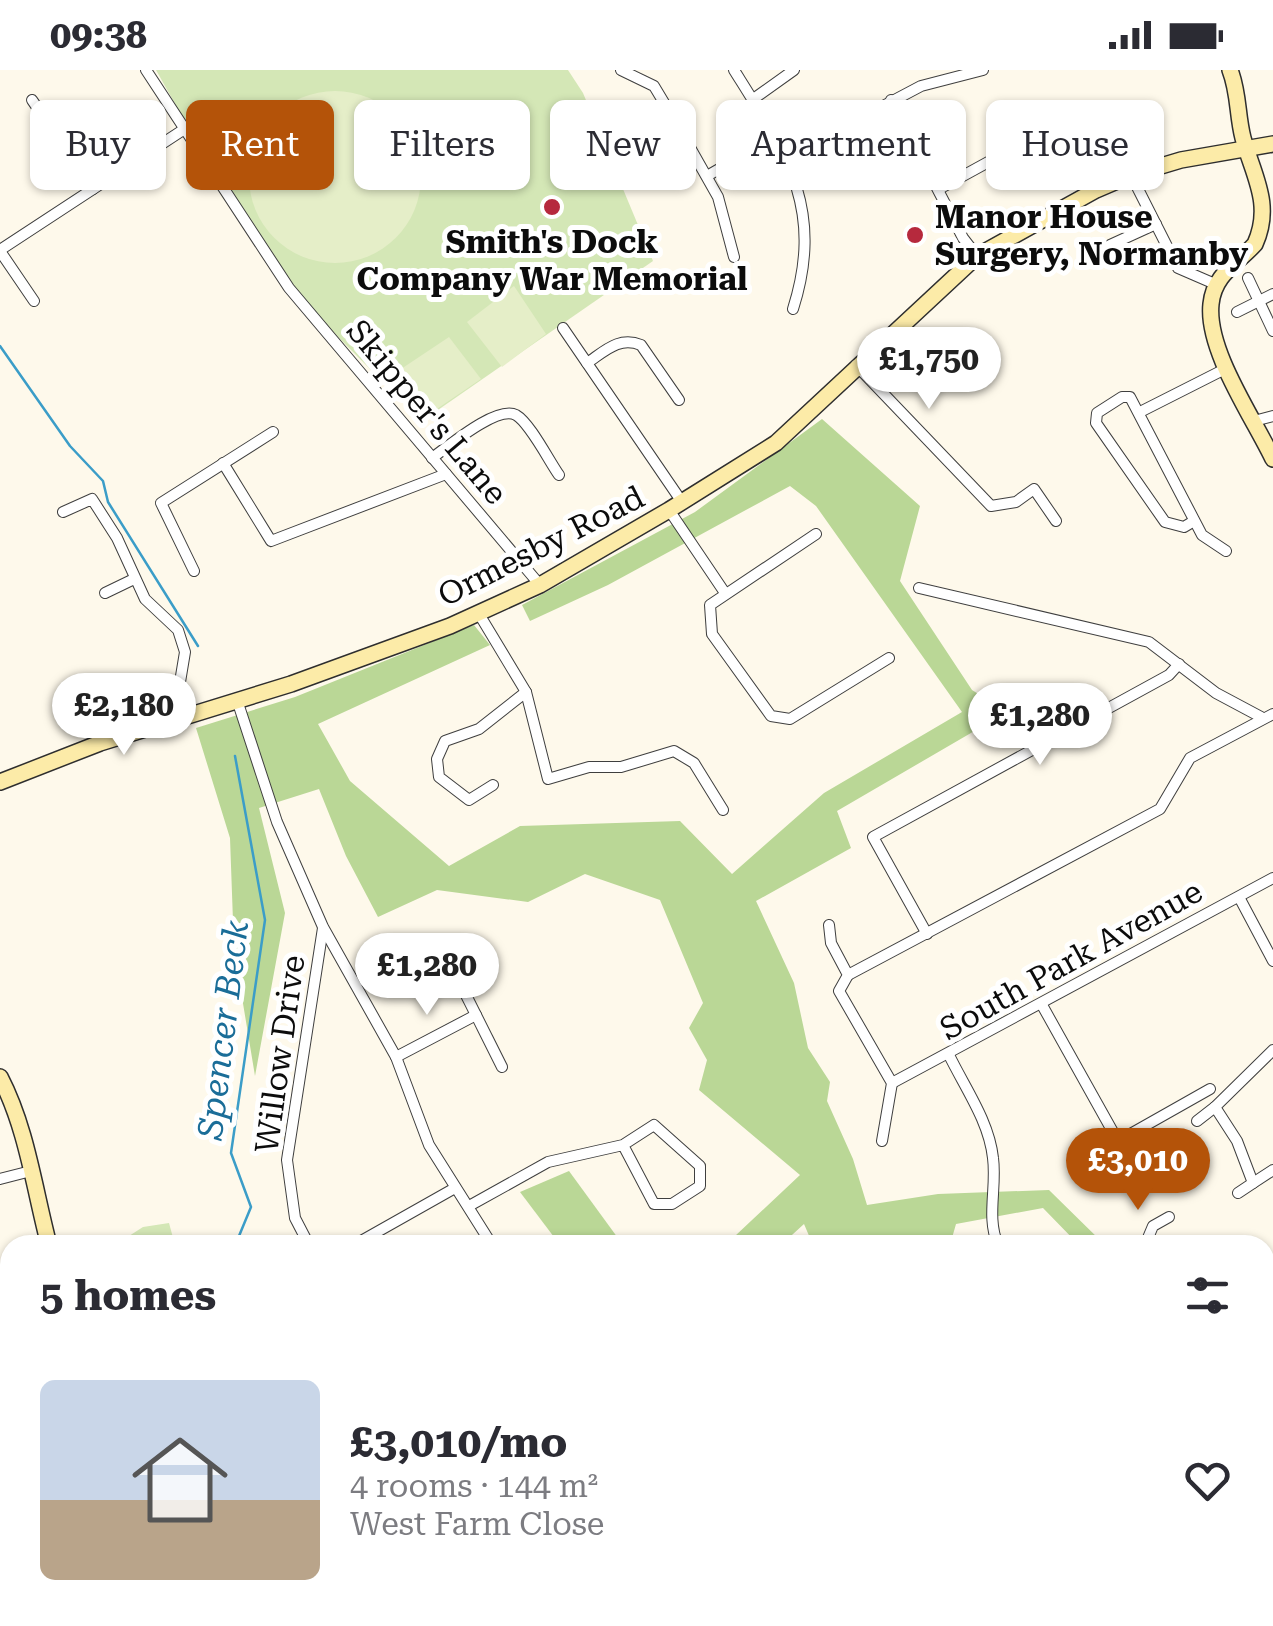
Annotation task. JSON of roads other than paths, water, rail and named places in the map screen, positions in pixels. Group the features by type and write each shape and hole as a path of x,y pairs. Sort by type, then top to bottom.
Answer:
{"main road":[{"path":"1230,70 1239,97 1242,137 1270,202 1269,230 1215,284 1212,331 1227,368 1264,419 1273,459"},
{"name":"Ormesby Road","path":"1164,165 1273,144"},
{"name":"Ormesby Road","path":"0,782 100,743 237,700 479,614 540,585 752,459 796,427 856,366 977,256 1099,190"},
{"path":"0,1077 15,1105 46,1235"}],"street":[{"name":"Skipper's Lane","path":"146,70 289,288 540,585"},
{"path":"621,70 654,86 718,197 734,257"},
{"path":"734,70 752,100 794,70"},
{"path":"890,100 921,86 983,70"},
{"path":"166,141 183,130"},
{"path":"707,176 716,171"},
{"path":"34,301 0,251 92,190"},
{"path":"792,308 804,266 805,222 798,190"},
{"path":"938,190 977,256"},
{"path":"1139,190 1178,268 1215,284"},
{"path":"1110,245 1156,224"},
{"path":"1248,278 1273,331"},
{"path":"1237,312 1273,294"},
{"path":"563,328 676,506 724,593"},
{"path":"587,364 618,342 634,342 641,345 679,400"},
{"path":"856,366 990,506 1016,502 1034,489 1056,522"},
{"path":"1140,412 1227,368"},
{"path":"1194,521 1184,527 1165,522 1096,423 1097,413 1122,397 1130,398 1202,535 1226,550"},
{"path":"432,458 494,416 509,413 523,421 558,475"},
{"path":"194,571 162,502 274,432"},
{"path":"223,463 271,541 446,474"},
{"path":"63,512 92,499 117,538 146,599 178,630 185,652 178,694 182,716"},
{"path":"816,534 710,606 712,634 772,716 790,718 889,658"},
{"path":"106,593 134,578"},
{"path":"920,588 1149,642 1216,693 1267,716"},
{"path":"479,614 526,692 548,780 589,767 621,767 674,751 694,763 722,810"},
{"path":"927,934 874,837 1168,675 1180,664"},
{"path":"494,786 469,800 439,777 437,759 445,741 479,729 526,692"},
{"path":"237,700 276,822 323,927 396,1056 428,1146 486,1235"},
{"path":"882,1141 892,1084 840,990 848,975 1160,809 1190,758 1267,716"},
{"name":"South Park Avenue","path":"892,1084 1273,878"},
{"path":"1239,897 1273,961"},
{"path":"829,925 831,943 848,975"},
{"name":"Willow Drive","path":"304,1235 295,1218 287,1160 323,927"},
{"path":"447,957 502,1066"},
{"path":"1042,1005 1118,1141 1210,1089"},
{"path":"396,1056 476,1015"},
{"path":"1197,1121 1273,1050"},
{"path":"948,1055 988,1131 994,1161 994,1235"},
{"path":"1215,1107 1237,1140 1253,1183"},
{"path":"469,1206 548,1162 623,1146 654,1125 700,1166 700,1186 672,1204 654,1204 623,1146"},
{"path":"1238,1193 1273,1170"},
{"path":"0,1179 30,1171"},
{"path":"372,1235 455,1188"},
{"path":"1149,1235 1153,1226 1169,1217"}],"waterway":[{"name":"Spencer Beck","path":"0,346 70,446 103,481 108,502 198,646"},
{"name":"Spencer Beck","path":"235,756 265,920 231,1153 251,1207 239,1235"}],"place":[{"name":"Smith's Dock Company War Memorial","path":"552,207"},
{"name":"Manor House Surgery, Normanby","path":"915,235"}]}
